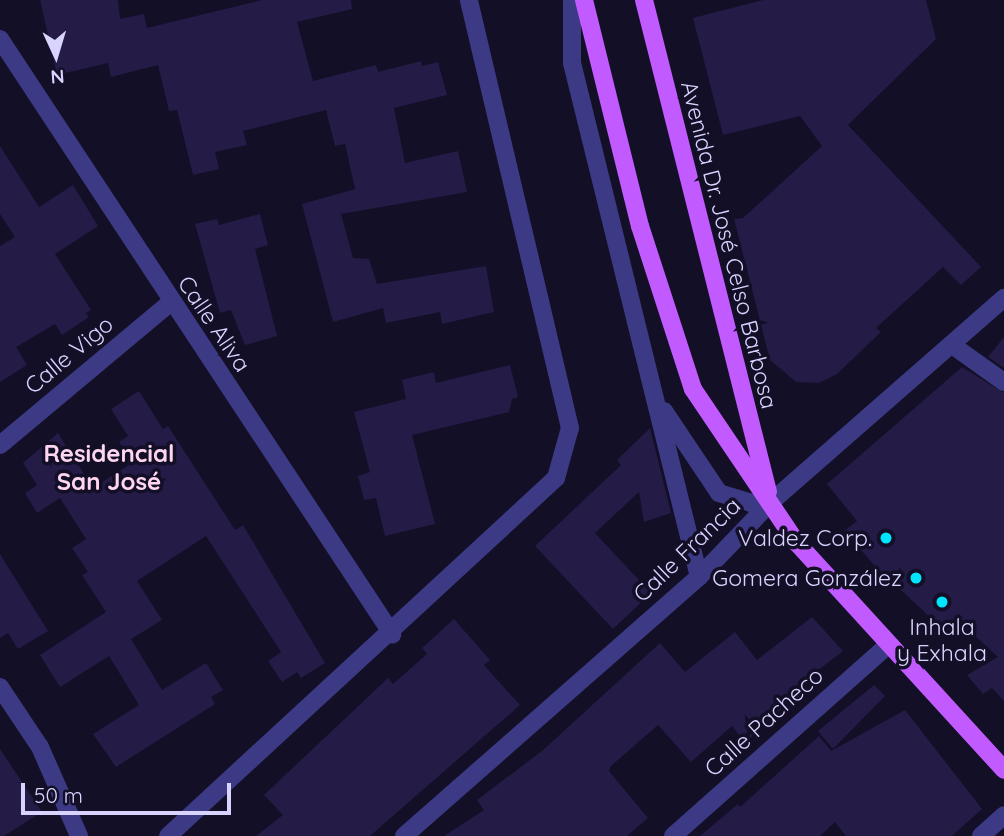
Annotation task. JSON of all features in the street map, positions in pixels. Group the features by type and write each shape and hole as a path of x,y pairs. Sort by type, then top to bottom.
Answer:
{"main road":[{"name":"Avenida Dr. José Celso Barbosa","path":"584,0 667,319 693,389 797,543 1004,770"},
{"name":"Avenida Dr. José Celso Barbosa","path":"643,0 771,502"}],"street":[{"path":"168,836 392,634 556,478 570,428 469,0"},
{"path":"572,0 572,63 699,577"},
{"name":"Calle Aliva","path":"0,39 170,303 392,634"},
{"name":"Calle Francia","path":"404,836 699,577 771,502 1004,298"},
{"name":"Calle Vigo","path":"0,445 170,303"},
{"path":"953,345 1004,382"},
{"path":"656,400 719,493 751,503 771,502"},
{"name":"Calle Pacheco","path":"673,836 888,645"},
{"path":"0,687 40,747 79,836"},
{"path":"981,836 1004,815"}],"building":[{"path":"40,0 118,0 120,19 144,14 147,28 262,0 351,0 352,9 297,22 313,81 376,65 378,72 421,61 422,66 438,62 447,95 394,108 405,163 458,151 467,192 341,214 353,258 369,259 377,284 486,266 494,312 442,324 440,312 386,323 383,308 333,322 302,204 355,189 345,144 335,146 326,110 243,131 247,145 215,152 219,169 193,175 177,110 169,111 158,65 111,77 108,63 57,75"},
{"path":"763,0 926,0 936,39 848,125 981,267 961,285 943,267 876,328 881,332 837,374 819,383 796,382 770,360 734,219 743,218 822,146 800,116 723,135 693,18"},
{"path":"0,146 39,207 73,185 98,226 55,254 91,310 86,313 89,317 62,335 55,324 16,347 27,365 0,382 0,246 15,237 0,214"},
{"path":"260,214 268,245 255,249 277,336 245,345 231,310 220,313 195,224 217,219 219,225"},
{"path":"1004,337 1004,368 988,357"},
{"path":"510,365 518,397 512,399 509,412 412,435 435,524 385,536 376,498 364,500 358,476 370,472 354,412 406,399 402,380 434,372 436,383"},
{"path":"962,367 1004,393 1004,701 992,688 983,694 967,675 998,657 958,620 946,632 875,566 844,531 857,521 827,484"},
{"path":"139,391 163,429 168,426 235,530 243,525 325,663 301,678 297,672 282,682 268,661 281,652 206,536 137,581 162,620 131,639 162,690 206,663 223,690 211,697 215,704 116,767 93,734 139,705 109,656 60,687 40,655 106,612 82,575 88,572 72,548 86,539 60,498 37,513 25,493 37,485 23,463 58,433 93,488 132,463 119,442 128,436 111,409"},
{"path":"650,428 671,513 644,522 639,492 595,533 651,593 613,629 535,546 621,465 617,460"},
{"path":"0,554 48,631 18,649 8,633 0,638"},
{"path":"812,617 843,651 786,695 790,701 745,743 732,726 691,762 658,725 611,766 609,771 648,818 627,836 444,836 484,810 477,800 542,751 660,643 685,672 735,632 757,660"},
{"path":"454,619 490,660 484,665 520,705 370,836 256,836 283,815 264,795 388,678 393,684 427,654 422,648"},
{"path":"874,685 885,696 833,749 818,731"},
{"path":"905,710 982,809 952,836 846,836 835,822 820,836 700,836 738,804 740,807 819,736 831,751"},
{"path":"0,749 42,812 4,836 0,836"}],"place":[{"name":"Valdez Corp.","path":"886,538"},
{"name":"Gomera González","path":"916,578"},
{"name":"Inhala y Exhala","path":"942,602"}],"district":[{"name":"Residencial San José","path":"109,468"}]}
